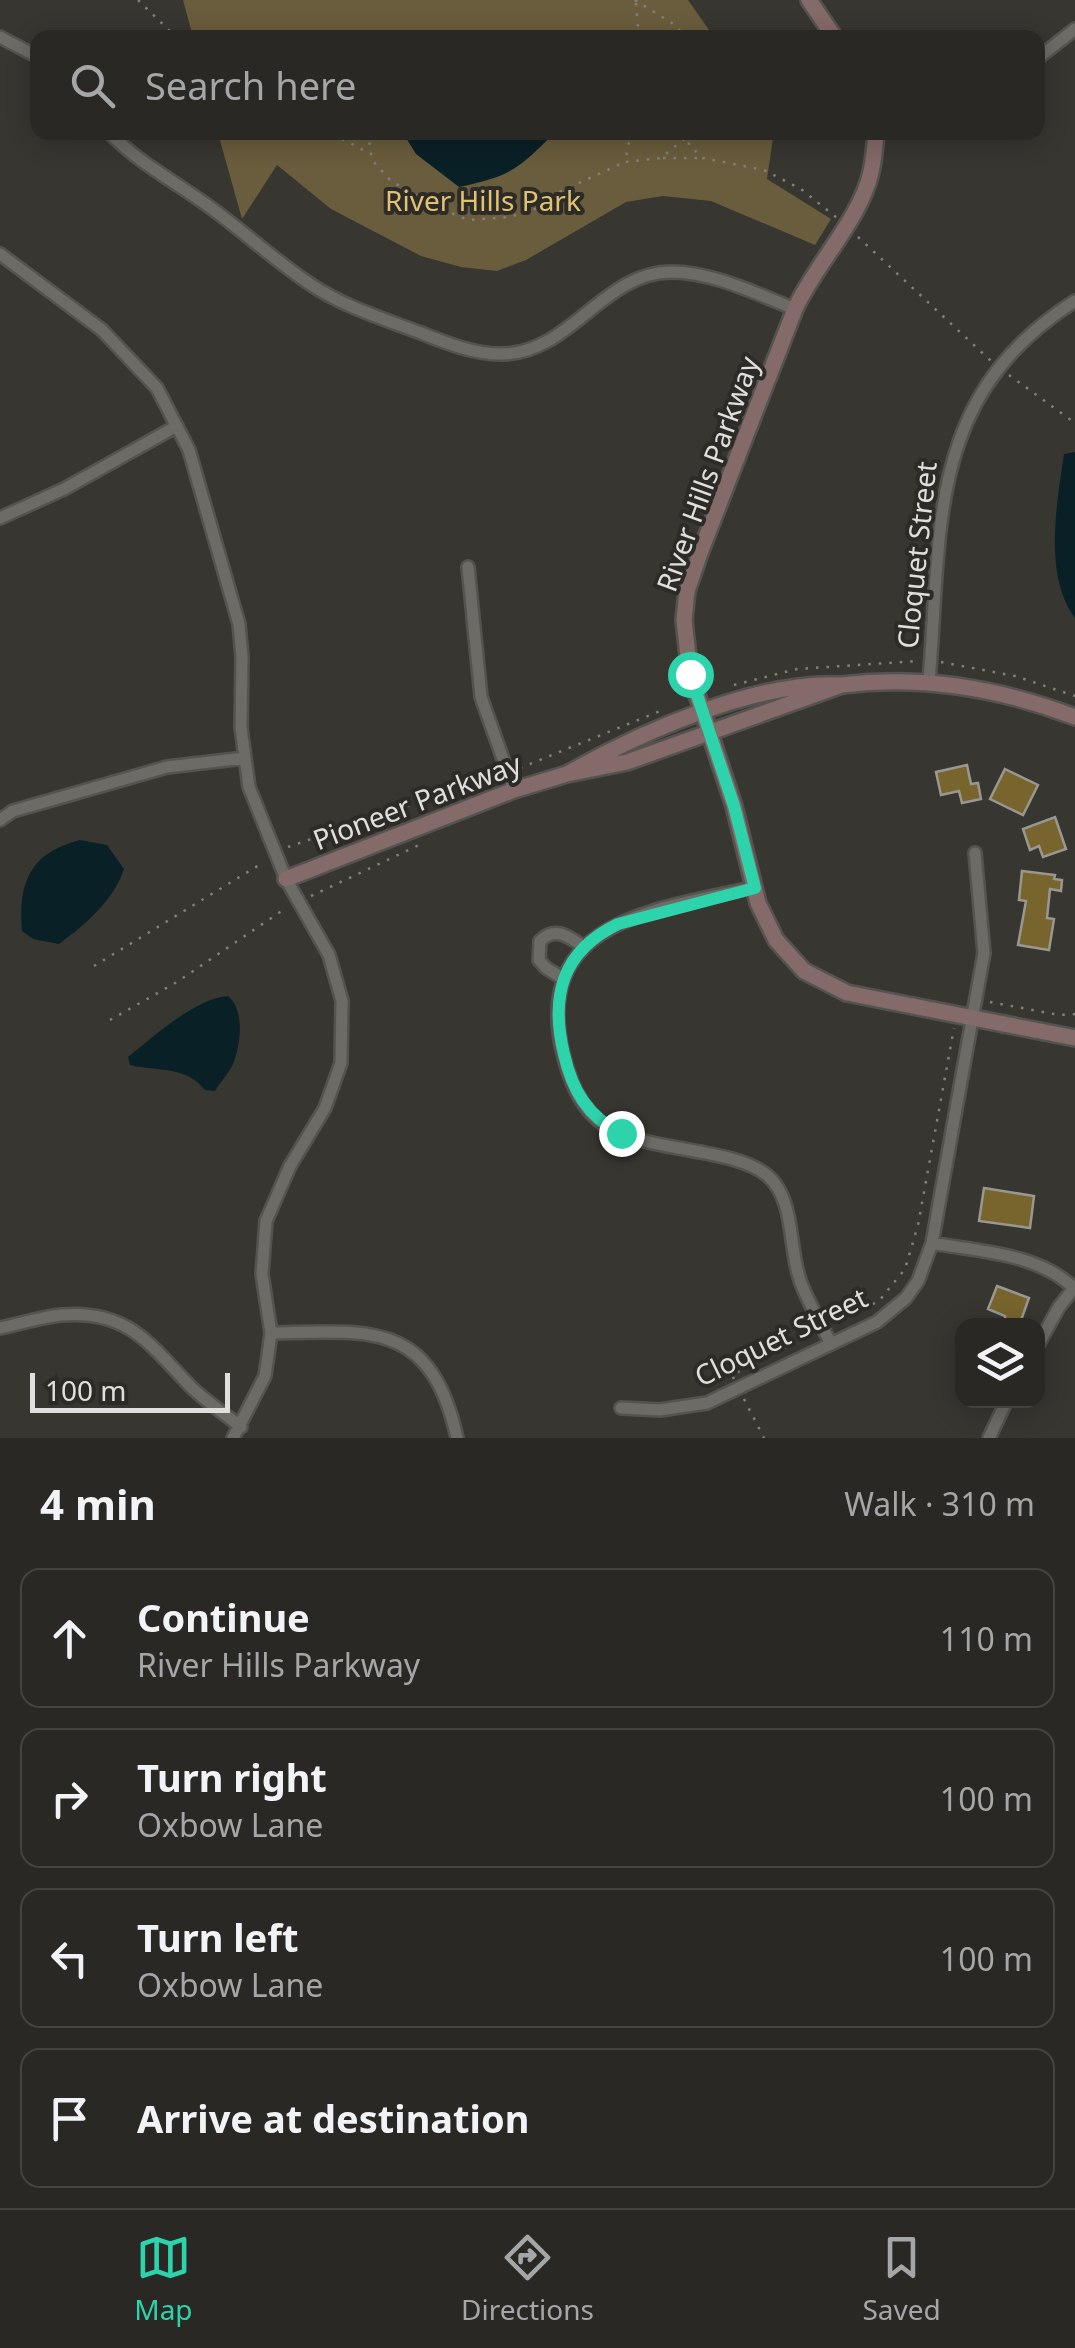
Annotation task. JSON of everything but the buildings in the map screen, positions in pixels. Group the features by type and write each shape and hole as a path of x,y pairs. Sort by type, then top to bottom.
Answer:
{"street":[{"path":"809,0 830,30"},
{"path":"1045,53 1075,29"},
{"path":"0,37 30,53"},
{"path":"116,140 310,285 346,304 468,349 503,354 533,348 560,334 611,293 638,280 669,272 710,278 795,310"},
{"name":"River Hills Parkway","path":"875,140 871,173 860,201 809,278 687,590 686,649 766,923 804,971 824,984 882,1001 1075,1038"},
{"path":"0,254 102,330 157,388 189,450 239,624 240,728 255,802 286,879 329,955 342,1001 341,1063 325,1108 290,1166 266,1221 262,1274 271,1333 265,1376 233,1438"},
{"name":"Cloquet Street","path":"928,682 944,492 956,445 967,417 999,367 1036,328 1075,301"},
{"path":"0,518 64,489 177,426"},
{"path":"468,568 481,698 514,790"},
{"name":"Pioneer Parkway","path":"567,774 620,744 791,686 928,682 1009,694 1075,716"},
{"name":"Pioneer Parkway","path":"286,879 514,790 627,762 842,685"},
{"path":"0,820 13,811 166,767 244,758"},
{"name":"Cloquet Street","path":"621,1408 660,1410 707,1404 877,1322 906,1298 918,1282 932,1243 985,942 975,853"},
{"path":"755,888 637,916 597,934 584,946 564,979 558,1000 558,1023 568,1073 586,1106 607,1126 621,1133 744,1164 770,1178 783,1200 800,1281 831,1344"},
{"path":"564,979 539,960 540,942 547,934 556,932 584,946"},
{"path":"932,1243 1040,1265 1058,1273 1075,1289 1059,1306 1045,1332"},
{"path":"0,1328 61,1315 92,1316 124,1325 150,1341 195,1391 242,1427"},
{"path":"271,1333 358,1331 392,1338 417,1356 441,1388 458,1438"},
{"path":"989,1438 1003,1408"}],"path":[{"path":"138,0 169,30"},
{"path":"635,0 638,30"},
{"path":"635,0 679,30"},
{"path":"344,140 370,154 391,181 468,220 510,217 535,209 557,194 625,162 661,158 703,158 764,170 801,189 832,214"},
{"path":"369,140 370,154"},
{"path":"625,162 629,140"},
{"path":"661,158 681,140"},
{"path":"689,140 703,158"},
{"path":"851,231 964,340 990,360"},
{"path":"1006,373 1075,423"},
{"path":"110,1020 177,982 300,901 419,845"},
{"path":"986,1001 1059,1015 1075,1014"},
{"path":"832,1324 879,1301 905,1268 918,1224 954,1026"},
{"path":"732,1375 813,1334"},
{"path":"743,1398 764,1438"}],"green space":[{"path":"183,0 688,0 709,30 191,30"},
{"name":"River Hills Park","path":"220,140 773,140 767,179 831,219 815,245 711,201 663,196 626,202 526,260 497,271 461,267 421,256 331,209 277,165 242,219"}],"water":[{"path":"407,140 547,140 512,170 459,187 416,154"},
{"path":"1075,452 1075,618 1059,581 1055,538 1064,454"},
{"path":"80,840 107,845 124,869 119,880 98,911 59,944 33,939 22,931 25,884 49,853"},
{"path":"228,996 239,1018 238,1047 233,1064 215,1091 205,1090 180,1073 130,1065 128,1057 175,1020 202,1004"}],"route":[{"path":"621,1133 594,1116 568,1073 558,1023 558,1000 572,961 597,934 637,916 755,888 734,806 690,674"}]}
